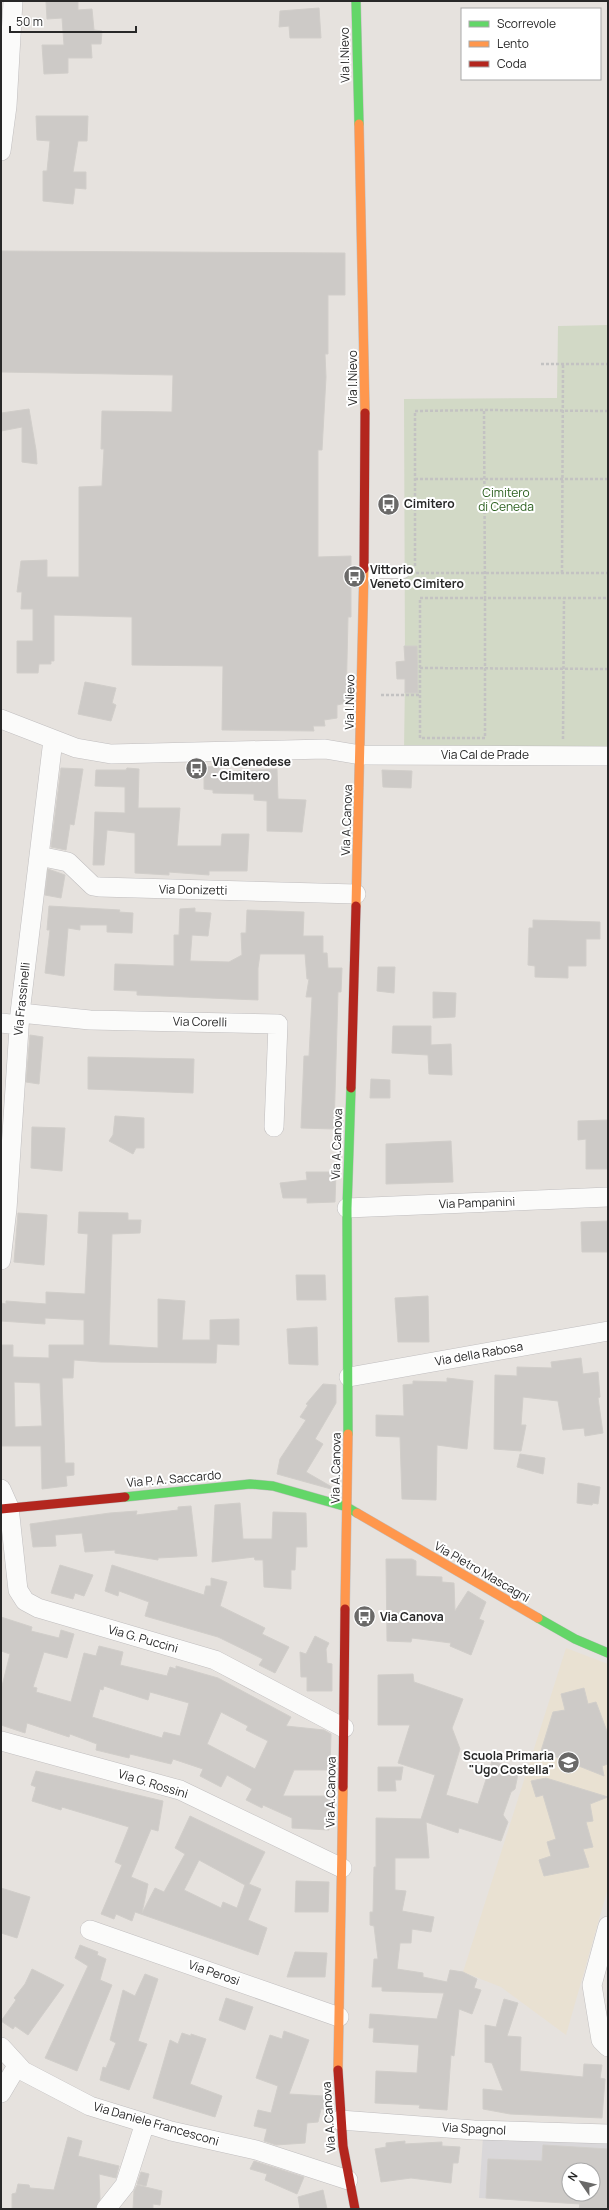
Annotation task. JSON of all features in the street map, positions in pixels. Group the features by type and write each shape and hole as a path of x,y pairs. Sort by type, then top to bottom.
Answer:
{"street":[{"path":"1,151 7,106 13,1"},
{"name":"Via I.Nievo","path":"356,1 365,375 361,755"},
{"name":"Via Cal de Prade","path":"1,719 84,750 111,754 325,749 361,755 608,756"},
{"name":"Via Frassinelli","path":"1,1260 13,1020 39,856 54,740"},
{"name":"Via A.Canova","path":"356,2209 348,2180 340,2120 339,2017 349,1377 347,1208 361,755"},
{"name":"Via Donizetti","path":"39,856 68,862 93,886 98,887 356,894"},
{"name":"Via Corelli","path":"13,1020 278,1024 274,1127"},
{"name":"Via Pampanini","path":"347,1208 608,1197"},
{"name":"Via della Rabosa","path":"349,1377 608,1331"},
{"name":"Via P. A. Saccardo","path":"5,1508 250,1484 273,1486 347,1507"},
{"path":"1,1489 5,1508"},
{"name":"Via Pietro Mascagni","path":"347,1507 575,1639 608,1652"},
{"name":"Via G. Puccini","path":"5,1508 18,1590 25,1601 38,1608 216,1660 344,1728"},
{"name":"Via G. Rossini","path":"1,1741 180,1790 342,1868"},
{"path":"608,1926 592,1985 601,2040 608,2047"},
{"name":"Via Perosi","path":"90,1930 339,2017"},
{"name":"Via Daniele Francesconi","path":"1,2047 17,2066 79,2102 171,2131 256,2150 348,2180"},
{"path":"1,2093 17,2066"},
{"name":"Via Spagnol","path":"340,2120 474,2130 608,2134"},
{"path":"106,2209 125,2185 145,2123"}],"lane":[{"path":"364,573 404,573"}],"path":[{"path":"541,364 608,364"},
{"path":"562,573 563,364"},
{"path":"484,410 485,573 485,598 485,738 420,738 420,598 485,598 608,598"},
{"path":"608,411 415,411 415,574 608,573"},
{"path":"415,479 608,479"},
{"path":"564,598 563,739 570,739"},
{"path":"420,668 608,669"},
{"path":"379,695 420,695"}],"shaded area":[{"name":"Scuola Primaria \"Ugo Costella\"","path":"566,1648 608,1664 608,1888 566,2035 501,1987 463,1972"},
{"path":"483,2136 608,2142 608,2209 579,2209 579,2204 479,2198"}],"green space":[{"name":"Cimitero di Ceneda","path":"608,325 608,749 404,750 405,679 397,679 396,662 405,661 404,399 557,398 558,326"}],"building":[{"path":"78,1 78,10 92,9 94,30 102,31 101,44 91,44 92,58 68,58 68,73 44,74 42,45 64,45 62,18 47,19 46,2"},
{"path":"319,8 321,38 290,38 289,26 279,27 280,11"},
{"path":"36,116 88,116 87,141 78,141 73,172 86,172 86,189 75,188 73,204 43,201 43,171 47,171 50,141 37,140"},
{"path":"1,251 345,253 345,295 328,295 328,354 325,354 326,377 322,450 318,450 318,557 351,556 351,617 348,617 346,703 337,705 337,718 324,720 325,726 313,726 314,731 222,730 223,666 132,665 132,617 54,615 54,661 51,661 51,664 39,664 38,673 17,673 17,641 33,641 33,609 21,609 22,592 17,592 21,561 47,560 47,577 79,577 79,487 102,486 104,449 101,449 102,411 172,412 173,375 1,372"},
{"path":"29,409 37,464 22,462 22,427 1,431 1,413"},
{"path":"404,646 417,646 418,693 405,693 405,679 397,679 396,662 405,661"},
{"path":"85,682 116,688 112,703 116,705 111,721 78,714"},
{"path":"220,766 220,772 277,769 278,799 306,800 302,832 267,831 267,801 254,800 254,794 213,793 213,790 204,789 204,767"},
{"path":"61,768 83,769 74,825 70,824 66,850 51,847"},
{"path":"127,768 139,769 138,808 180,808 177,846 221,846 222,834 249,834 247,871 209,871 209,875 169,872 169,875 135,873 135,833 107,830 104,865 93,865 95,812 125,813 125,787 95,786 96,770 126,770"},
{"path":"382,770 412,771 411,788 383,787"},
{"path":"48,869 65,875 61,898 45,895"},
{"path":"49,906 120,910 119,912 133,913 132,933 107,932 107,925 80,925 80,930 68,928 64,976 45,973 50,930 47,930"},
{"path":"195,908 195,912 211,913 208,936 192,935 190,961 229,962 242,955 241,933 246,933 247,910 304,912 303,936 323,936 323,953 327,953 328,968 342,968 341,992 338,992 334,1129 301,1128 304,1056 309,1056 312,997 306,997 309,979 307,979 305,954 260,954 258,968 258,1000 137,995 137,991 114,990 115,964 174,966 174,935 179,935 180,909"},
{"path":"533,920 600,922 600,939 586,939 586,966 568,966 568,978 535,977 535,966 528,965 529,928 533,928"},
{"path":"378,967 395,967 394,993 377,991"},
{"path":"433,992 456,993 455,1017 433,1018"},
{"path":"393,1026 431,1026 431,1045 451,1044 452,1075 429,1074 428,1055 392,1053"},
{"path":"30,1035 43,1037 39,1084 26,1082"},
{"path":"88,1057 194,1059 193,1093 88,1089"},
{"path":"371,1079 390,1080 390,1098 370,1098"},
{"path":"115,1116 144,1118 144,1148 136,1148 133,1154 109,1141 113,1135"},
{"path":"608,1120 608,1169 586,1169 586,1139 578,1140 578,1121"},
{"path":"32,1127 65,1128 62,1171 31,1168"},
{"path":"451,1141 453,1182 386,1184 386,1144"},
{"path":"306,1172 336,1172 335,1202 307,1203 307,1198 283,1198 280,1183 307,1180"},
{"path":"79,1212 128,1213 128,1220 141,1220 140,1233 112,1234 109,1345 158,1348 158,1299 185,1301 182,1340 210,1340 210,1320 239,1319 239,1345 217,1344 216,1363 101,1362 74,1360 73,1378 62,1378 65,1463 74,1463 74,1475 66,1476 67,1486 42,1489 41,1446 1,1446 1,1345 13,1345 13,1357 49,1358 49,1345 84,1345 84,1320 45,1318 45,1324 1,1321 1,1303 6,1304 6,1301 46,1304 46,1292 85,1294 88,1234 78,1233","holes":["14,1382 40,1383 42,1426 15,1427"]},
{"path":"18,1213 47,1215 44,1265 14,1262"},
{"path":"608,1221 608,1252 582,1252 581,1222"},
{"path":"296,1275 325,1275 326,1300 297,1300"},
{"path":"428,1296 429,1342 398,1342 395,1298"},
{"path":"317,1327 318,1365 289,1364 287,1329"},
{"path":"581,1358 583,1374 598,1372 600,1397 598,1398 603,1433 585,1436 584,1428 563,1430 558,1401 523,1397 521,1425 526,1425 521,1451 494,1449 495,1375 517,1376 517,1367 552,1368 551,1362"},
{"path":"447,1378 473,1381 467,1449 437,1445 436,1500 402,1499 400,1437 376,1436 376,1415 404,1416 403,1385 413,1384 413,1381 447,1382"},
{"path":"323,1384 336,1385 336,1403 315,1439 323,1444 306,1472 332,1487 331,1489 277,1474 280,1459 306,1420 300,1417 308,1405 306,1404"},
{"path":"520,1454 545,1458 543,1474 517,1467"},
{"path":"578,1483 600,1487 598,1504 593,1503 592,1505 577,1503"},
{"path":"240,1503 243,1539 272,1539 273,1512 306,1513 307,1547 296,1547 295,1570 291,1570 291,1589 264,1587 263,1560 255,1560 254,1557 212,1562 215,1505"},
{"path":"191,1506 197,1556 158,1558 158,1560 115,1553 115,1550 85,1552 82,1533 55,1535 56,1546 33,1547 30,1524 110,1513 137,1511 136,1515 178,1510 178,1507"},
{"path":"386,1559 412,1559 416,1561 416,1576 442,1577 442,1582 454,1583 455,1611 468,1591 486,1602 479,1619 484,1621 471,1655 450,1646 451,1643 412,1638 411,1642 387,1641"},
{"path":"60,1565 93,1575 84,1596 75,1593 73,1599 51,1593"},
{"path":"112,1565 204,1595 206,1586 211,1586 211,1578 227,1582 220,1606 265,1628 262,1634 289,1647 275,1673 259,1665 263,1659 218,1637 145,1616 149,1602 119,1591 118,1596 105,1591"},
{"path":"1,1617 32,1627 31,1631 59,1638 61,1630 74,1634 67,1658 44,1652 33,1687 37,1688 36,1692 71,1702 84,1653 96,1656 99,1646 123,1652 120,1665 167,1676 170,1667 176,1669 176,1666 218,1678 291,1717 286,1726 324,1730 331,1734 330,1770 294,1770 283,1796 330,1796 329,1830 292,1828 292,1818 263,1805 262,1808 246,1800 252,1789 227,1775 221,1787 200,1776 203,1769 173,1759 171,1764 130,1754 129,1758 96,1750 97,1744 70,1734 69,1737 27,1723 25,1733 1,1725 1,1690 10,1654 1,1651","holes":["104,1686 148,1700 150,1692 189,1703 180,1736 164,1732 162,1738 92,1717 100,1689 103,1690","221,1712 248,1726 246,1730 268,1741 255,1769 207,1744"]},
{"path":"315,1636 329,1643 326,1649 327,1663 332,1664 332,1691 307,1691 307,1677 301,1677 300,1652 306,1654"},
{"path":"413,1674 414,1682 463,1699 452,1728 460,1749 446,1795 478,1804 492,1761 519,1769 515,1789 511,1792 503,1815 508,1822 501,1841 459,1828 458,1833 426,1822 429,1858 395,1858 395,1890 406,1891 402,1911 434,1917 431,1932 412,1929 411,1943 400,1943 397,1969 423,1973 423,1977 447,1982 450,1970 463,1972 477,1979 474,1988 481,1990 472,2014 459,2009 454,2056 451,2055 447,2110 419,2108 420,2105 375,2103 376,2071 417,2073 419,2045 373,2042 374,2028 369,2028 370,2014 437,2019 444,1993 382,1991 382,1987 372,1987 374,1959 378,1959 374,1926 370,1925 370,1912 373,1912 374,1867 376,1867 376,1818 421,1819 435,1775 398,1763 410,1725 378,1725 378,1675"},
{"path":"584,1688 588,1704 596,1702 608,1734 608,1764 602,1766 604,1776 541,1751 553,1712 565,1710 561,1694"},
{"path":"378,1767 403,1767 401,1780 395,1780 396,1791 378,1791"},
{"path":"36,1771 163,1801 158,1831 151,1829 131,1877 148,1884 142,1913 155,1888 164,1892 185,1854 175,1848 190,1816 265,1852 249,1884 261,1889 248,1920 267,1928 258,1955 135,1912 132,1921 116,1914 114,1919 101,1914 122,1865 115,1862 129,1827 62,1807 61,1810 32,1801 36,1787 31,1785","holes":["199,1860 245,1885 237,1908 223,1902 221,1908 184,1890"]},
{"path":"546,1778 608,1797 590,1804 593,1821 586,1822 593,1847 583,1849 589,1867 544,1876 539,1860 551,1856 547,1842 556,1839 543,1795 536,1797 531,1781"},
{"path":"296,1881 329,1882 328,1912 295,1912"},
{"path":"1,1888 30,1897 17,1938 1,1933"},
{"path":"80,1945 98,1952 97,1955 106,1959 100,1980 112,1985 77,2071 45,2058 88,1966 75,1958"},
{"path":"295,1952 327,1953 325,1977 287,1977"},
{"path":"32,1969 64,1985 28,2035 15,2026 13,2029 1,2021 16,2000 14,1998 25,1984"},
{"path":"145,1974 158,1979 138,2041 147,2044 129,2090 100,2080 103,2067 106,2068 116,2043 110,2040 123,1990 135,1996"},
{"path":"226,1998 253,2007 245,2030 219,2020"},
{"path":"504,1999 518,2003 507,2036 521,2037 520,2071 583,2077 584,2064 602,2065 600,2078 605,2079 602,2118 510,2114 483,2109 483,2089 503,2091 492,2063 485,2062 485,2025 496,2027"},
{"path":"284,2031 309,2040 289,2094 324,2096 324,2109 321,2109 318,2122 307,2123 305,2143 276,2145 264,2141 267,2129 254,2126 258,2110 271,2113 278,2086 256,2078 270,2035 282,2039"},
{"path":"182,2033 191,2036 191,2034 206,2039 190,2084 222,2096 215,2117 153,2098 170,2040 178,2044"},
{"path":"68,2137 82,2141 78,2156 119,2166 116,2178 99,2174 100,2199 95,2209 12,2209 12,2194 16,2193 18,2184 29,2185 30,2188 54,2190"},
{"path":"405,2141 405,2144 442,2142 442,2146 460,2147 458,2163 453,2163 451,2183 411,2178 381,2182 375,2149 386,2147 386,2143"},
{"path":"543,2145 608,2149 608,2209 579,2209 580,2204 486,2198 488,2159 542,2161"},
{"path":"254,2161 304,2177 297,2194 265,2180 267,2174 250,2169"},
{"path":"141,2172 149,2174 146,2186 137,2184"},
{"path":"137,2185 162,2191 160,2205 153,2204 153,2209 133,2209 134,2191"},
{"path":"323,2190 327,2209 300,2209 298,2197"}],"traffic: fast":[{"path":"356,1 359,124"},
{"path":"348,1434 347,1208 351,1088"},
{"path":"125,1497 250,1484 273,1486 347,1507 357,1513"},
{"path":"538,1618 575,1639 608,1653"}],"traffic: slow":[{"path":"359,124 365,413"},
{"path":"356,906 364,569"},
{"path":"345,1609 348,1434"},
{"path":"357,1513 538,1618"},
{"path":"338,2070 343,1787"}],"traffic: jam":[{"path":"364,569 365,413"},
{"path":"351,1088 356,906"},
{"path":"1,1509 125,1497"},
{"path":"343,1787 345,1609"},
{"path":"338,2070 343,2146 355,2209"}],"place":[{"name":"Cimitero","path":"389,504"},
{"name":"Vittorio Veneto Cimitero","path":"354,577"},
{"name":"Via Cenedese - Cimitero","path":"196,769"},
{"name":"Via Canova","path":"365,1617"},
{"name":"Scuola Primaria \"Ugo Costella\"","path":"569,1763"}]}
